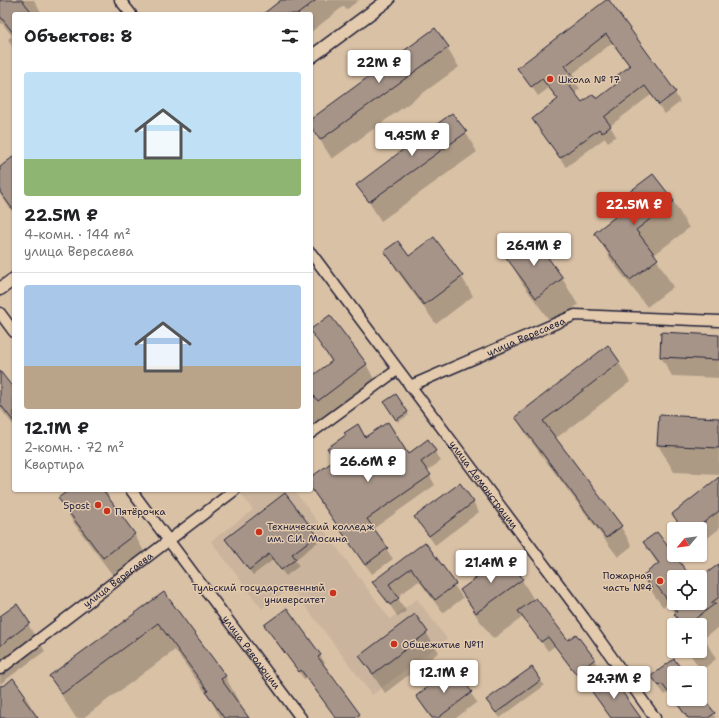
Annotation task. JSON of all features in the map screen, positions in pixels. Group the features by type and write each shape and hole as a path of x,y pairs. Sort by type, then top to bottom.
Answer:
{"street":[{"path":"120,0 129,12"},
{"path":"313,56 388,0"},
{"name":"улица Демонстрации","path":"313,257 584,618 655,718"},
{"path":"0,290 12,281"},
{"path":"0,313 12,329"},
{"name":"улица Вересаева","path":"410,386 575,315 719,321"},
{"path":"313,432 397,370"},
{"name":"улица Революции","path":"132,492 301,718"},
{"name":"улица Вересаева","path":"0,669 232,492"}],"shaded area":[{"name":"Тульский государственный университет","path":"240,492 295,492 390,619 417,599 447,639 372,695 291,587 262,609 211,541 253,510"}],"building":[{"path":"0,0 22,0 31,12 12,12 12,31 0,16"},
{"path":"281,0 316,0 301,12 266,12"},
{"name":"Школа № 17","path":"606,0 609,0 676,92 659,105 645,86 604,117 611,126 602,133 599,129 560,158 532,119 558,99 542,79 531,87 517,68","holes":["606,34 630,66 615,77 619,82 597,99 593,94 582,102 568,84 575,79 565,66"]},
{"path":"435,28 449,47 320,140 313,130 313,118"},
{"path":"452,113 467,132 369,202 356,185"},
{"path":"12,158 12,208 0,192 0,167"},
{"path":"653,174 674,201 636,230 658,259 630,280 594,233 615,217 608,208"},
{"path":"532,236 563,278 536,298 505,256"},
{"path":"434,237 463,276 424,305 384,251 398,241 409,256"},
{"path":"330,315 367,364 318,401 313,395 313,375 332,361 313,335 313,328"},
{"path":"661,332 719,335 719,360 660,357"},
{"path":"608,345 620,362 543,421 622,526 606,538 515,417"},
{"path":"0,371 12,386 12,419 0,404"},
{"path":"396,394 408,412 396,420 384,402"},
{"path":"659,415 719,418 719,448 657,445"},
{"path":"388,422 408,454 428,439 436,451 421,462 431,475 367,519 388,548 365,565 313,491 313,476 335,460 327,448 346,435 344,433 358,424 365,437"},
{"path":"719,477 719,511 704,522 678,522 672,514"},
{"path":"460,483 474,502 429,536 414,517"},
{"path":"66,492 104,492 135,534 103,558 58,498"},
{"name":"Технический колледж им. С.И. Мосина","path":"285,493 317,535 292,554 296,559 281,570 269,554 249,570 225,539"},
{"name":"Пожарная часть №4","path":"657,532 667,545 667,562 680,562 686,570 667,570 667,599 656,585 652,589 642,576 659,563 643,542"},
{"path":"425,542 456,584 435,600 411,568 389,584 399,598 390,605 372,582"},
{"path":"506,556 523,579 476,613 460,590"},
{"name":"Пожарная часть №4","path":"719,564 719,597 711,603 716,603 707,610 707,573"},
{"path":"164,592 226,676 221,679 249,718 224,718 206,692 208,691 158,623 62,694 49,676"},
{"path":"536,598 568,640 576,634 595,659 576,674 548,637 541,642 518,611"},
{"path":"17,604 30,623 0,646 0,616"},
{"path":"287,608 321,655 318,657 360,714 355,718 336,718 301,670 299,672 264,625"},
{"name":"Пожарная часть №4","path":"675,610 707,610 696,618 677,618 674,614 677,612"},
{"name":"Общежитие №11","path":"415,614 428,632 373,674 359,656"},
{"path":"674,659 680,666 667,666 667,691 662,684 659,686 651,676"},
{"path":"532,667 541,680 496,713 486,700"},
{"path":"453,668 472,692 438,718 432,718 416,696"},
{"path":"610,675 641,718 611,718 590,689"},
{"path":"13,678 26,696 23,698 38,718 0,718 0,686 5,685"},
{"path":"707,703 715,713 708,718 688,718 679,706 707,706"}],"place":[{"name":"Школа № 17","path":"550,79"},
{"name":"5post","path":"98,505"},
{"name":"Пятёрочка","path":"107,511"},
{"name":"Технический колледж им. С.И. Мосина","path":"259,532"},
{"name":"Пожарная часть №4","path":"660,581"},
{"name":"Тульский государственный университет","path":"333,593"},
{"name":"Общежитие №11","path":"394,644"}]}
